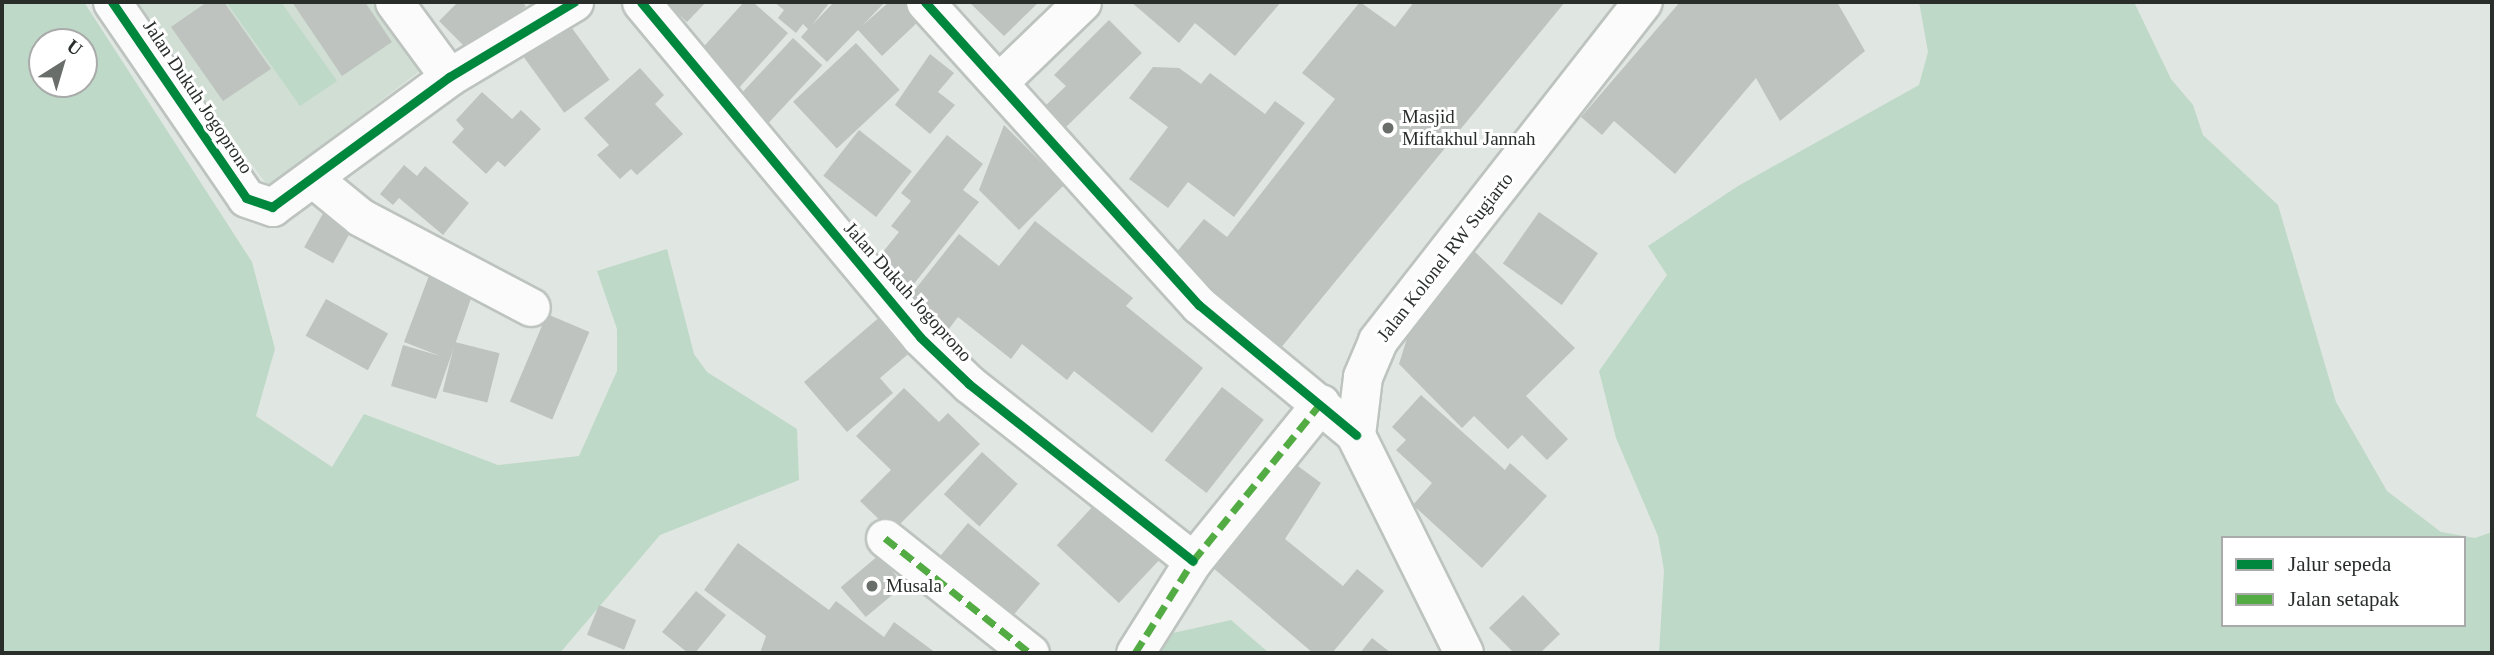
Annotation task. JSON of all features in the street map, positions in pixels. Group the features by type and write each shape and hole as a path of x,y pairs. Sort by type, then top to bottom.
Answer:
{"main road":[{"name":"Jalan Kolonel RW Sugiarto","path":"1356,435 1363,377 1378,341 1643,2"},
{"path":"1356,435 1464,653"}],"street":[{"name":"Jalan Dukuh Jogoprono","path":"112,2 246,198 280,205 449,77 574,2"},
{"path":"394,2 449,77"},
{"name":"Jalan Dukuh Jogoprono","path":"641,2 920,337 1193,561"},
{"path":"925,2 1199,305 1321,402 1356,435"},
{"path":"999,82 1082,2"},
{"path":"314,180 360,217 531,307"},
{"path":"1135,653 1193,561 1321,402"},
{"path":"885,538 1030,653"}],"shaded area":[{"path":"129,2 376,2 425,67 268,186"}],"green space":[{"path":"2,2 84,2 252,262 275,349 256,416 332,467 364,414 498,465 579,456 617,371 617,329 597,271 667,249 694,354 707,372 797,429 799,480 660,535 560,653 2,653"},
{"path":"281,2 337,81 300,106 227,3"},
{"path":"1919,2 2134,2 2171,79 2193,105 2203,135 2278,205 2336,402 2387,491 2441,532 2464,536 2221,536 2221,627 2466,627 2466,536 2475,538 2492,532 2492,653 1659,653 1664,570 1658,536 1616,438 1599,371 1667,275 1648,246 1738,186 1919,85 1928,52"},
{"path":"1231,620 1269,653 1156,653 1173,633"}],"building":[{"path":"207,2 224,2 271,69 223,101 171,27"},
{"path":"292,2 365,2 392,42 342,76"},
{"path":"458,2 522,2 526,6 475,57 439,21"},
{"path":"666,2 706,2 687,22"},
{"path":"744,2 753,2 788,33 737,90 697,54"},
{"path":"774,2 830,2 812,25 834,2 885,2 863,25 889,2 905,2 921,19 882,56 858,30 827,62 801,37 808,29 803,24 796,33 778,18 784,10"},
{"path":"969,2 1039,2 1004,36"},
{"path":"1131,2 1281,2 1235,56 1195,23 1179,43"},
{"path":"1360,2 1395,27 1414,2 1565,2 1275,355 1171,259 1204,219 1227,237 1335,99 1302,73"},
{"path":"1680,2 1837,2 1865,51 1780,121 1756,78 1675,174 1614,121 1602,135 1581,117"},
{"path":"1109,20 1142,53 1066,127 1045,106 1066,86 1054,75"},
{"path":"569,24 610,80 564,113 524,57"},
{"path":"793,38 822,65 764,127 735,100"},
{"path":"856,43 900,90 837,148 793,102"},
{"path":"930,54 954,73 938,92 955,105 930,134 895,105"},
{"path":"1153,67 1179,68 1201,84 1210,73 1265,114 1275,101 1305,123 1234,217 1188,182 1168,208 1129,179 1168,127 1129,98"},
{"path":"640,68 664,95 655,104 683,134 637,175 631,169 620,179 597,155 609,145 584,118"},
{"path":"482,92 512,119 521,110 541,129 505,167 498,161 486,174 452,142 464,129 456,120"},
{"path":"1004,125 1064,185 1019,230 979,190"},
{"path":"859,130 912,171 876,217 823,176"},
{"path":"947,135 983,164 963,190 979,202 909,290 874,263 899,232 891,226 911,201 901,193"},
{"path":"404,165 417,176 425,166 469,203 443,235 399,198 393,205 380,194"},
{"path":"326,208 355,224 333,263 304,247"},
{"path":"1539,212 1598,253 1562,305 1503,264"},
{"path":"1035,221 1133,298 1126,306 1203,368 1152,433 1074,371 1067,380 1022,344 1011,359 958,317 942,338 902,306 959,234 999,266"},
{"path":"1474,251 1575,348 1526,396 1568,439 1547,460 1522,435 1508,449 1474,416 1462,428 1399,364 1408,335"},
{"path":"430,273 474,290 436,399 391,386 403,345 440,356 404,342"},
{"path":"326,299 388,333 368,370 306,336"},
{"path":"547,314 589,332 552,419 510,401"},
{"path":"882,315 913,350 880,378 893,393 847,432 804,382"},
{"path":"455,342 500,353 487,403 443,391"},
{"path":"1222,387 1264,420 1207,493 1165,460"},
{"path":"904,388 939,422 948,413 980,444 892,532 860,501 891,470 856,436"},
{"path":"1421,395 1505,470 1510,463 1547,496 1482,568 1413,505 1432,483 1396,450 1406,440 1392,427"},
{"path":"982,452 1018,484 980,526 944,494"},
{"path":"1287,458 1321,483 1285,539 1343,586 1357,569 1384,591 1332,653 1313,653 1212,567"},
{"path":"1097,502 1159,560 1119,603 1057,545"},
{"path":"968,523 1040,583 1007,622 935,562"},
{"path":"738,543 829,610 836,601 884,637 894,622 936,653 760,653 766,636 704,590"},
{"name":"Musala","path":"879,555 904,585 866,617 841,587"},
{"path":"696,591 726,615 695,653 688,653 662,632"},
{"path":"1523,595 1560,634 1540,653 1514,653 1489,628"},
{"path":"599,605 636,620 624,650 587,635"},
{"path":"1372,638 1391,653 1360,653"}],"marked path":[{"path":"1135,653 1193,561 1321,403"},
{"path":"885,538 1030,653"}],"cycle path":[{"path":"112,2 246,198 272,207 449,77 574,2"},
{"path":"641,2 920,337 969,384 1193,561"},
{"path":"925,2 1199,305 1356,435"}],"place":[{"name":"Masjid Miftakhul Jannah","path":"1388,128"},
{"name":"Musala","path":"872,586"}]}
